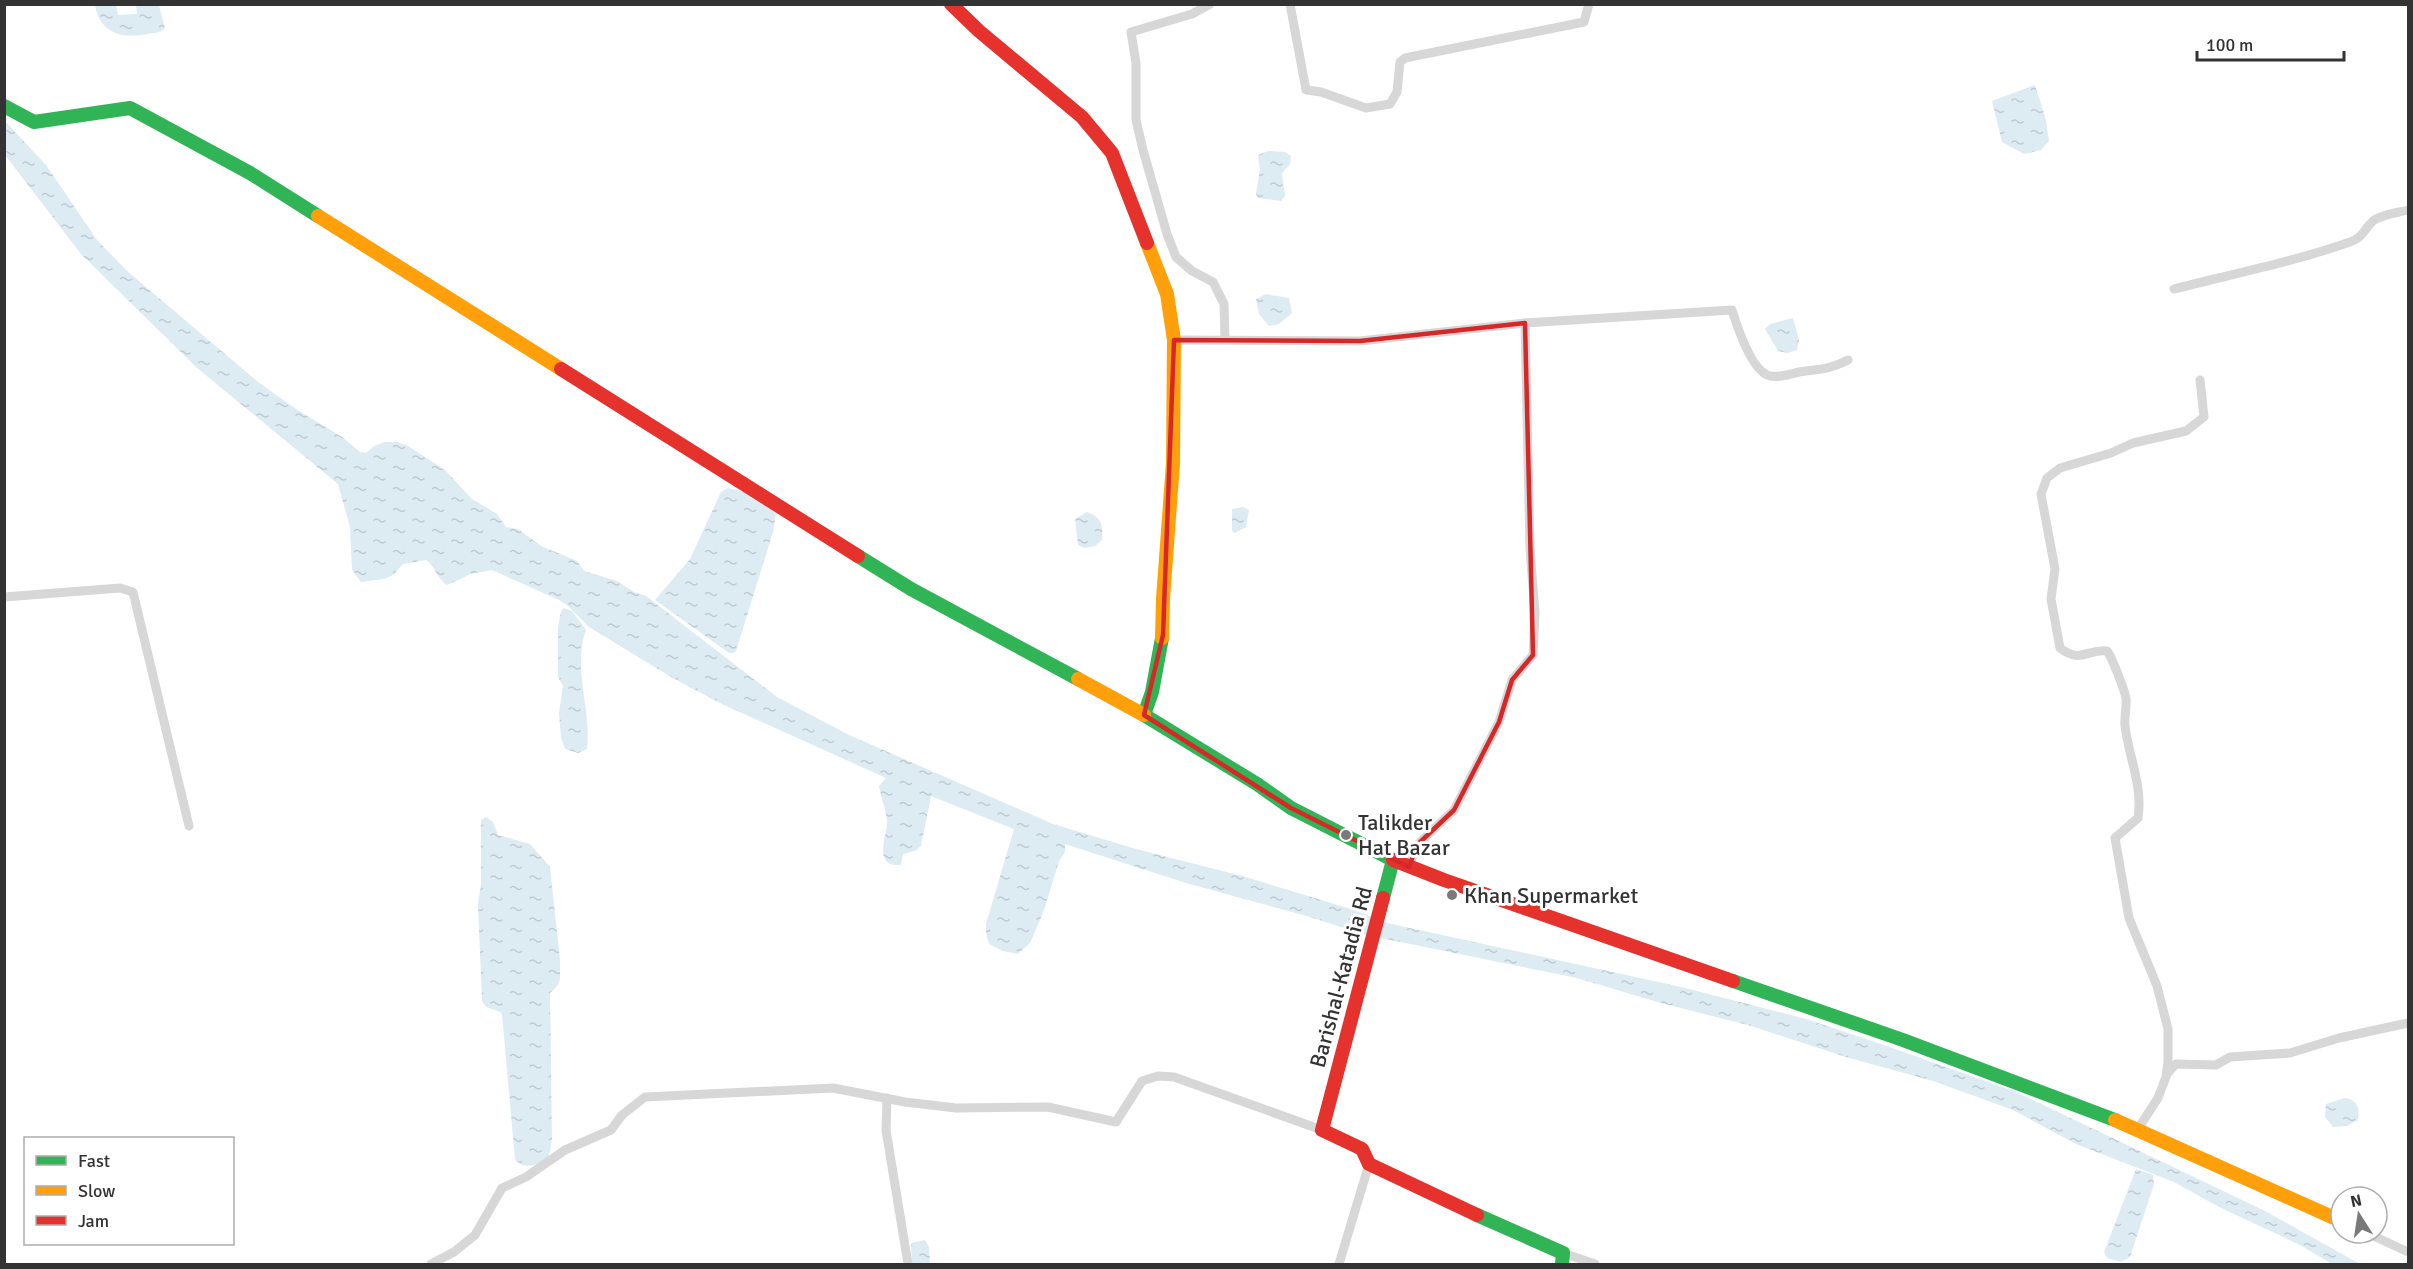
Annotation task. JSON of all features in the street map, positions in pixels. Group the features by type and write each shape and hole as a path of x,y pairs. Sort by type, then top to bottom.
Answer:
{"street":[{"path":"951,4 987,38 1082,117 1112,153 1167,294 1174,340 1173,464 1163,599 1163,635 1152,692 1144,715"},
{"path":"1210,4 1192,14 1131,32 1136,63 1136,120 1167,234 1176,257 1192,271 1213,282 1224,304 1225,339"},
{"path":"1290,4 1306,90 1321,92 1366,108 1390,104 1397,92 1400,62 1405,58 1584,22 1589,4"},
{"path":"4,106 34,122 130,108 250,173 911,589 1144,715 1257,784 1291,808 1393,860 1903,1040 2138,1129 2329,1216"},
{"path":"2175,289 2275,265 2351,242 2365,233 2372,222 2381,217 2409,210"},
{"path":"1174,340 1360,341 1525,324 1732,309 1754,362 1767,375 1777,376 1829,369 1848,360"},
{"path":"1409,867 1417,846 1454,810 1499,722 1512,680 1533,655 1535,613 1530,549 1525,324"},
{"path":"2166,1077 2168,1029 2164,1008 2129,918 2115,838 2138,818 2139,810 2137,773 2125,726 2126,699 2112,659 2106,651 2079,657 2068,654 2060,648 2051,599 2055,569 2041,494 2047,478 2060,468 2111,453 2133,443 2186,431 2204,417 2200,380"},
{"path":"4,597 120,588 133,592 189,826"},
{"name":"Barishal-Katadia Rd","path":"1322,1130 1393,860"},
{"path":"2138,1129 2158,1098 2172,1066 2176,1064 2216,1065 2230,1057 2290,1053 2339,1038 2409,1023"},
{"path":"431,1264 454,1252 475,1234 502,1188 526,1177 566,1150 611,1130 622,1115 645,1096 833,1088 956,1108 1048,1107 1116,1122 1142,1081 1158,1076 1174,1077 1322,1130 1362,1149 1369,1164 1526,1238 1563,1259 1595,1264"},
{"path":"887,1098 886,1130 908,1264"},
{"path":"1339,1264 1369,1164"},
{"path":"2389,1243 2409,1252"}],"highlighted area":[{"path":"1525,323 1533,655 1512,680 1499,722 1454,810 1417,845 1409,867 1291,808 1144,715 1163,635 1174,340 1360,341"}],"water":[{"path":"95,5 116,5 118,15 137,14 136,5 159,5 165,29 156,33 129,36 113,32 102,22"},
{"path":"2035,85 2046,120 2049,141 2041,150 2024,154 2002,142 1992,101"},
{"path":"5,121 46,165 97,240 127,271 258,382 342,437 360,452 366,453 374,446 385,442 398,442 408,446 445,470 472,499 497,514 506,527 518,529 541,546 577,561 584,571 617,581 634,592 646,596 777,697 849,735 1053,824 1136,849 1242,876 1354,910 1387,923 1681,987 1806,1019 1881,1044 2014,1091 2265,1211 2360,1264 2332,1264 2300,1245 2219,1207 2174,1182 2076,1144 2013,1110 1933,1081 1846,1057 1748,1025 1661,1003 1577,978 1366,935 1186,883 1065,844 1065,852 1059,861 1043,913 1030,943 1018,954 1003,951 989,944 986,924 1014,829 931,796 921,846 915,851 903,854 901,865 892,864 886,861 883,849 887,820 879,786 886,778 722,704 671,677 589,627 559,600 492,570 471,574 447,585 426,560 403,564 393,575 384,579 361,582 352,570 350,527 338,484 196,367 81,254 5,155"},
{"path":"1268,151 1285,152 1291,156 1290,164 1282,173 1285,196 1281,201 1258,198 1256,194 1260,170 1258,155"},
{"path":"1266,294 1289,298 1292,313 1279,324 1269,326 1259,314 1256,299"},
{"path":"1793,318 1799,340 1797,350 1787,353 1778,351 1765,329 1770,324"},
{"path":"728,488 753,494 776,513 773,532 736,651 733,653 729,653 655,600 690,559 721,492"},
{"path":"1243,507 1249,510 1246,527 1235,533 1232,531 1232,509"},
{"path":"1087,512 1099,519 1102,540 1095,546 1085,548 1078,545 1075,519"},
{"path":"564,608 572,611 586,630 582,644 581,674 588,734 587,749 578,753 565,749 561,737 559,713 563,686 558,677 558,628 561,611"},
{"path":"486,817 493,822 498,835 530,844 550,867 560,960 560,979 558,985 550,993 552,1139 546,1161 529,1166 522,1165 515,1159 502,1014 485,1006 482,1000 478,904 481,884 481,820"},
{"path":"2345,1098 2357,1105 2358,1120 2347,1126 2333,1127 2325,1117 2326,1104"},
{"path":"2136,1169 2153,1175 2154,1184 2130,1257 2121,1262 2107,1258 2104,1252"},
{"path":"925,1240 929,1247 930,1262 912,1264 911,1243"}],"traffic: fast":[{"path":"4,106 34,122 130,108 250,173 318,216"},
{"path":"858,556 911,589 1078,679"},
{"path":"1162,638 1152,692 1144,715 1257,784 1291,808 1393,860 1383,898"},
{"path":"1733,981 1903,1040 2115,1120"},
{"path":"1477,1215 1563,1253 1562,1264"}],"traffic: slow":[{"path":"318,216 561,369"},
{"path":"1147,243 1167,294 1174,340 1173,463 1162,638"},
{"path":"1078,679 1144,715"},
{"path":"2115,1120 2329,1216"}],"traffic: jam":[{"path":"951,4 979,31 1082,117 1112,153 1147,243"},
{"path":"561,369 858,556"},
{"path":"1393,860 1733,981"},
{"path":"1383,898 1322,1130 1362,1149 1369,1164 1477,1215"}],"place":[{"name":"Talikder Hat Bazar","path":"1346,835"},
{"name":"Khan Supermarket","path":"1452,895"}]}
